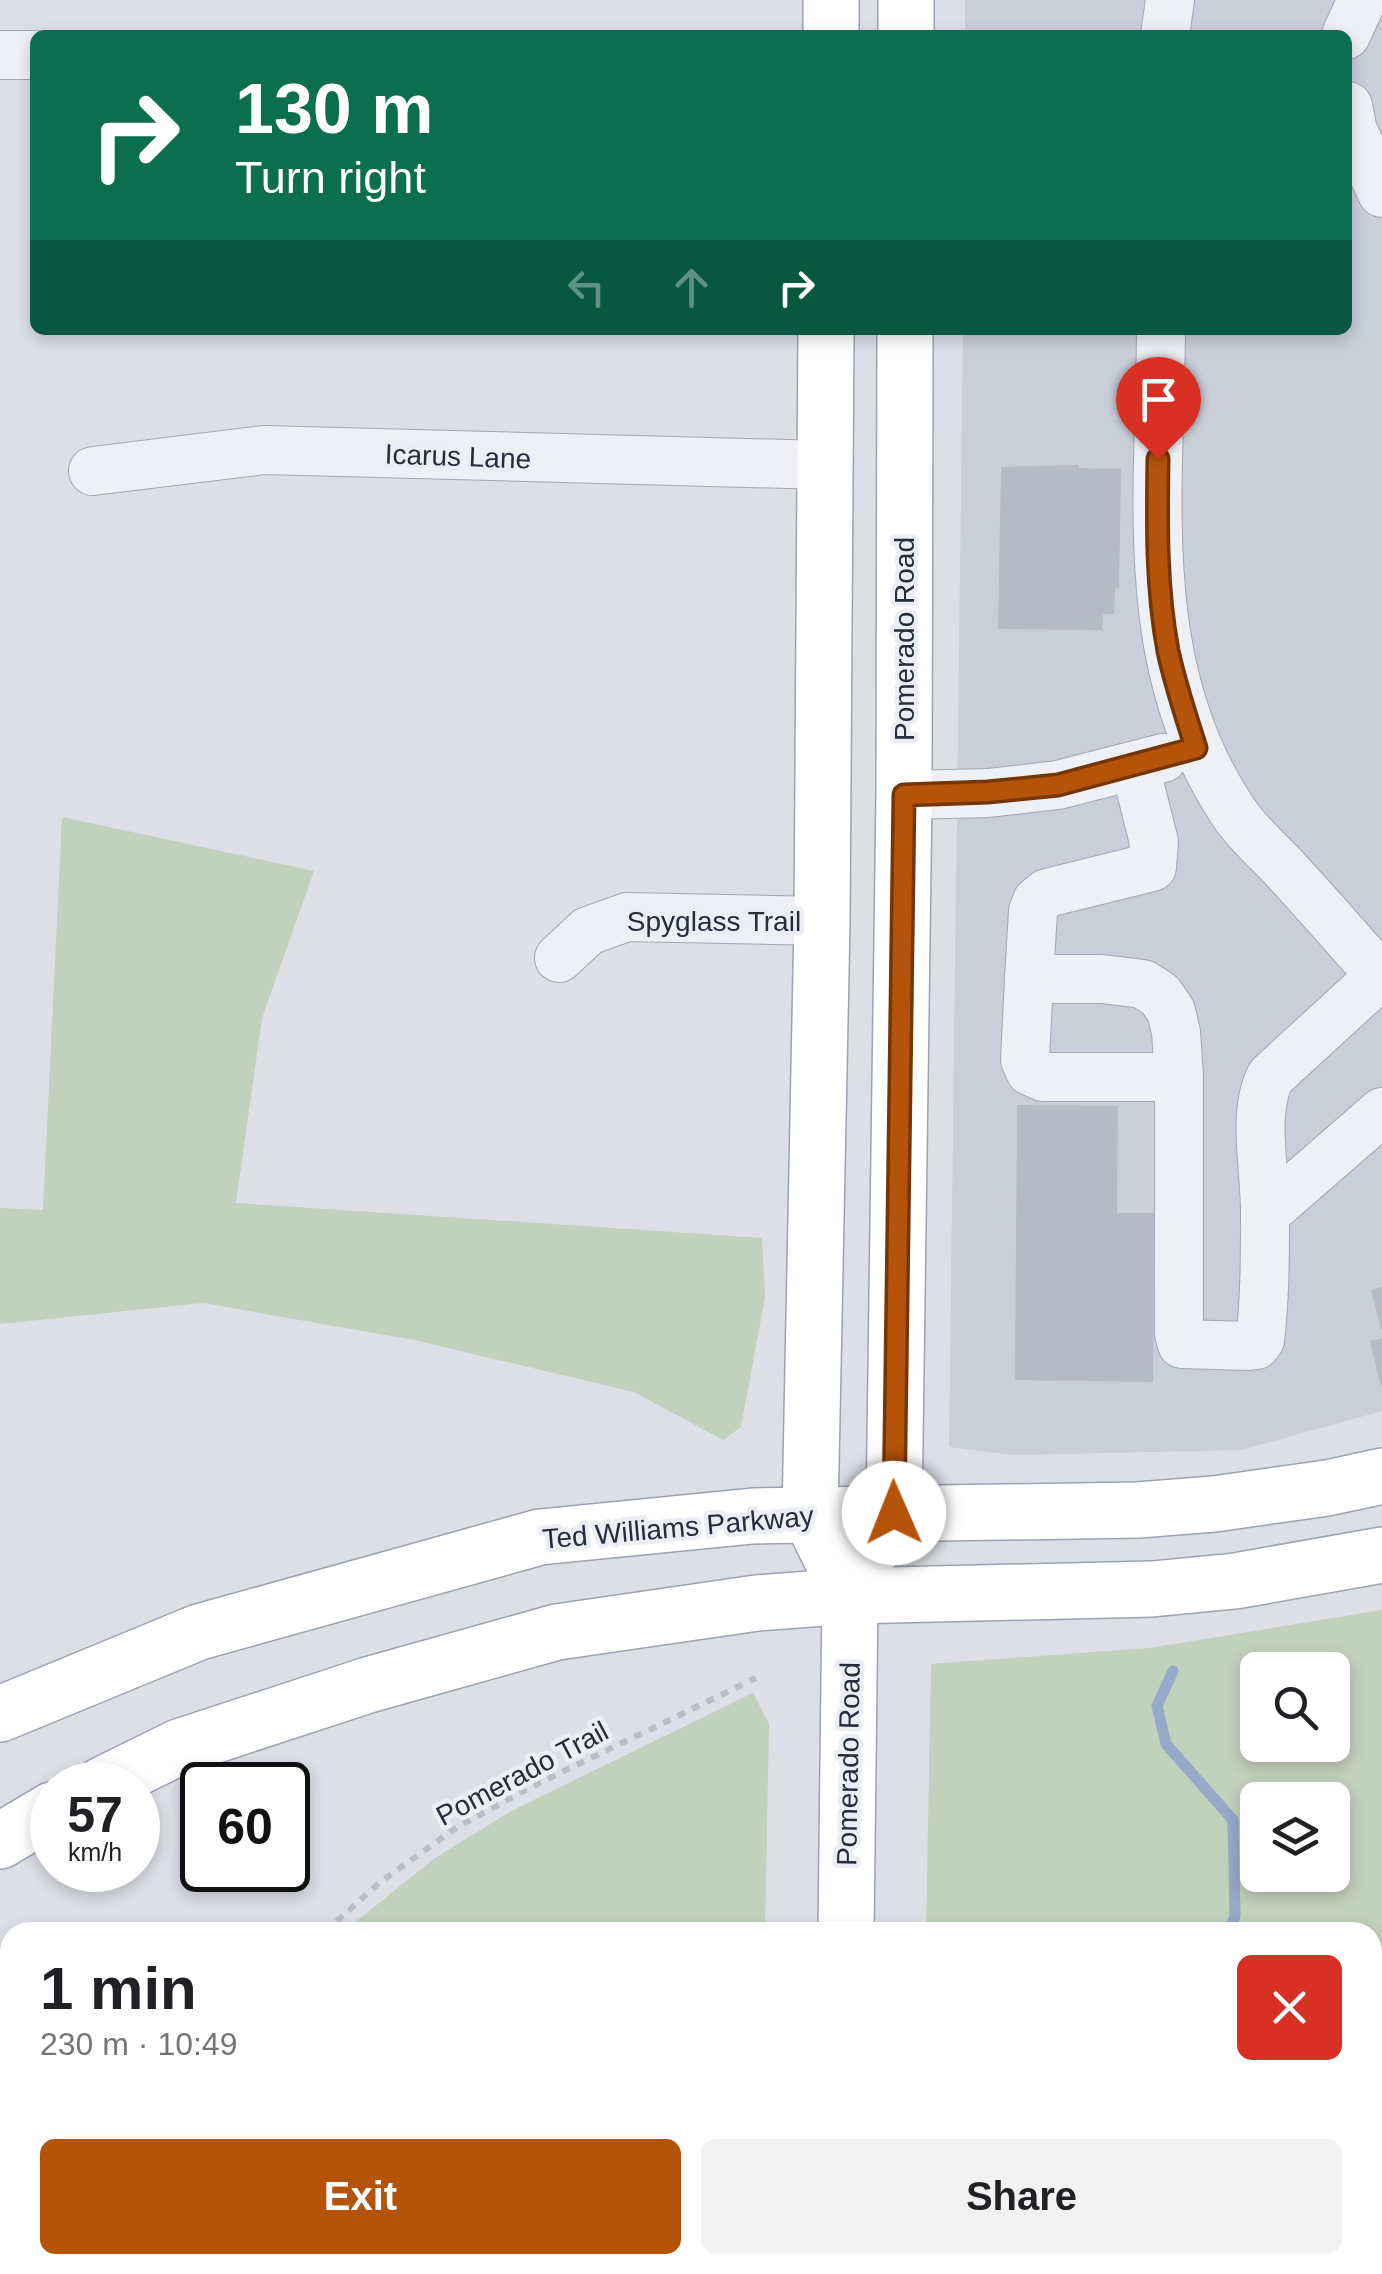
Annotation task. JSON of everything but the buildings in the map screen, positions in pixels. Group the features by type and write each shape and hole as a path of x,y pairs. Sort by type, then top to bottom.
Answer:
{"main road":[{"path":"831,30 832,0"},
{"path":"906,0 906,30"},
{"name":"Pomerado Road","path":"826,335 822,921 810,1515 850,1596 846,1922"},
{"name":"Pomerado Road","path":"850,1596 894,1513 904,795 905,335"},
{"name":"Ted Williams Parkway","path":"0,1714 200,1632 540,1537 753,1516 1138,1510 1214,1504 1382,1476"},
{"path":"149,1762 179,1747 368,1685 557,1632 757,1603 850,1596 1152,1589 1234,1581 1382,1556"},
{"path":"0,1841 30,1823"}],"street":[{"path":"1166,30 1170,0"},
{"path":"1348,30 1362,0"},
{"path":"0,55 30,55"},
{"path":"1352,126 1382,193"},
{"path":"1030,978 1143,984 1160,995 1170,1011 1176,1032 1179,1078 1179,1334 1182,1344 1256,1346 1260,1340 1266,1213 1262,1146 1266,1085 1271,1076 1381,977 1236,816 1196,748 1169,655 1160,590 1157,547 1161,335"},
{"name":"Icarus Lane","path":"93,471 264,450 824,466"},
{"path":"904,795 1036,788 1196,748"},
{"path":"1135,766 1154,842 1152,866 1047,893 1036,901 1032,911 1026,1060 1030,1071 1043,1077 1179,1078"},
{"name":"Spyglass Trail","path":"559,958 588,931 627,917 822,921"},
{"path":"1266,1213 1382,1112"}],"path":[{"name":"Pomerado Trail","path":"336,1922 379,1883 456,1828 527,1789 756,1678"}],"shaded area":[{"path":"965,0 1382,0 1382,1411 1241,1450 1012,1455 949,1447 963,335 1352,335 1352,30 965,30"}],"green space":[{"path":"62,817 314,871 262,1018 236,1203 762,1238 765,1297 741,1427 723,1440 634,1392 414,1340 203,1303 0,1324 0,1208 43,1210"},
{"path":"1382,1610 1382,1922 926,1922 931,1664 1149,1648"},
{"path":"753,1693 769,1724 765,1922 355,1922 435,1858 513,1810"}],"waterway":[{"path":"1173,1671 1157,1706 1166,1744 1233,1820 1233,1922"}],"route":[{"path":"894,1513 904,795 1058,785 1196,748 1169,655 1162,615 1157,547 1158,459"}]}
